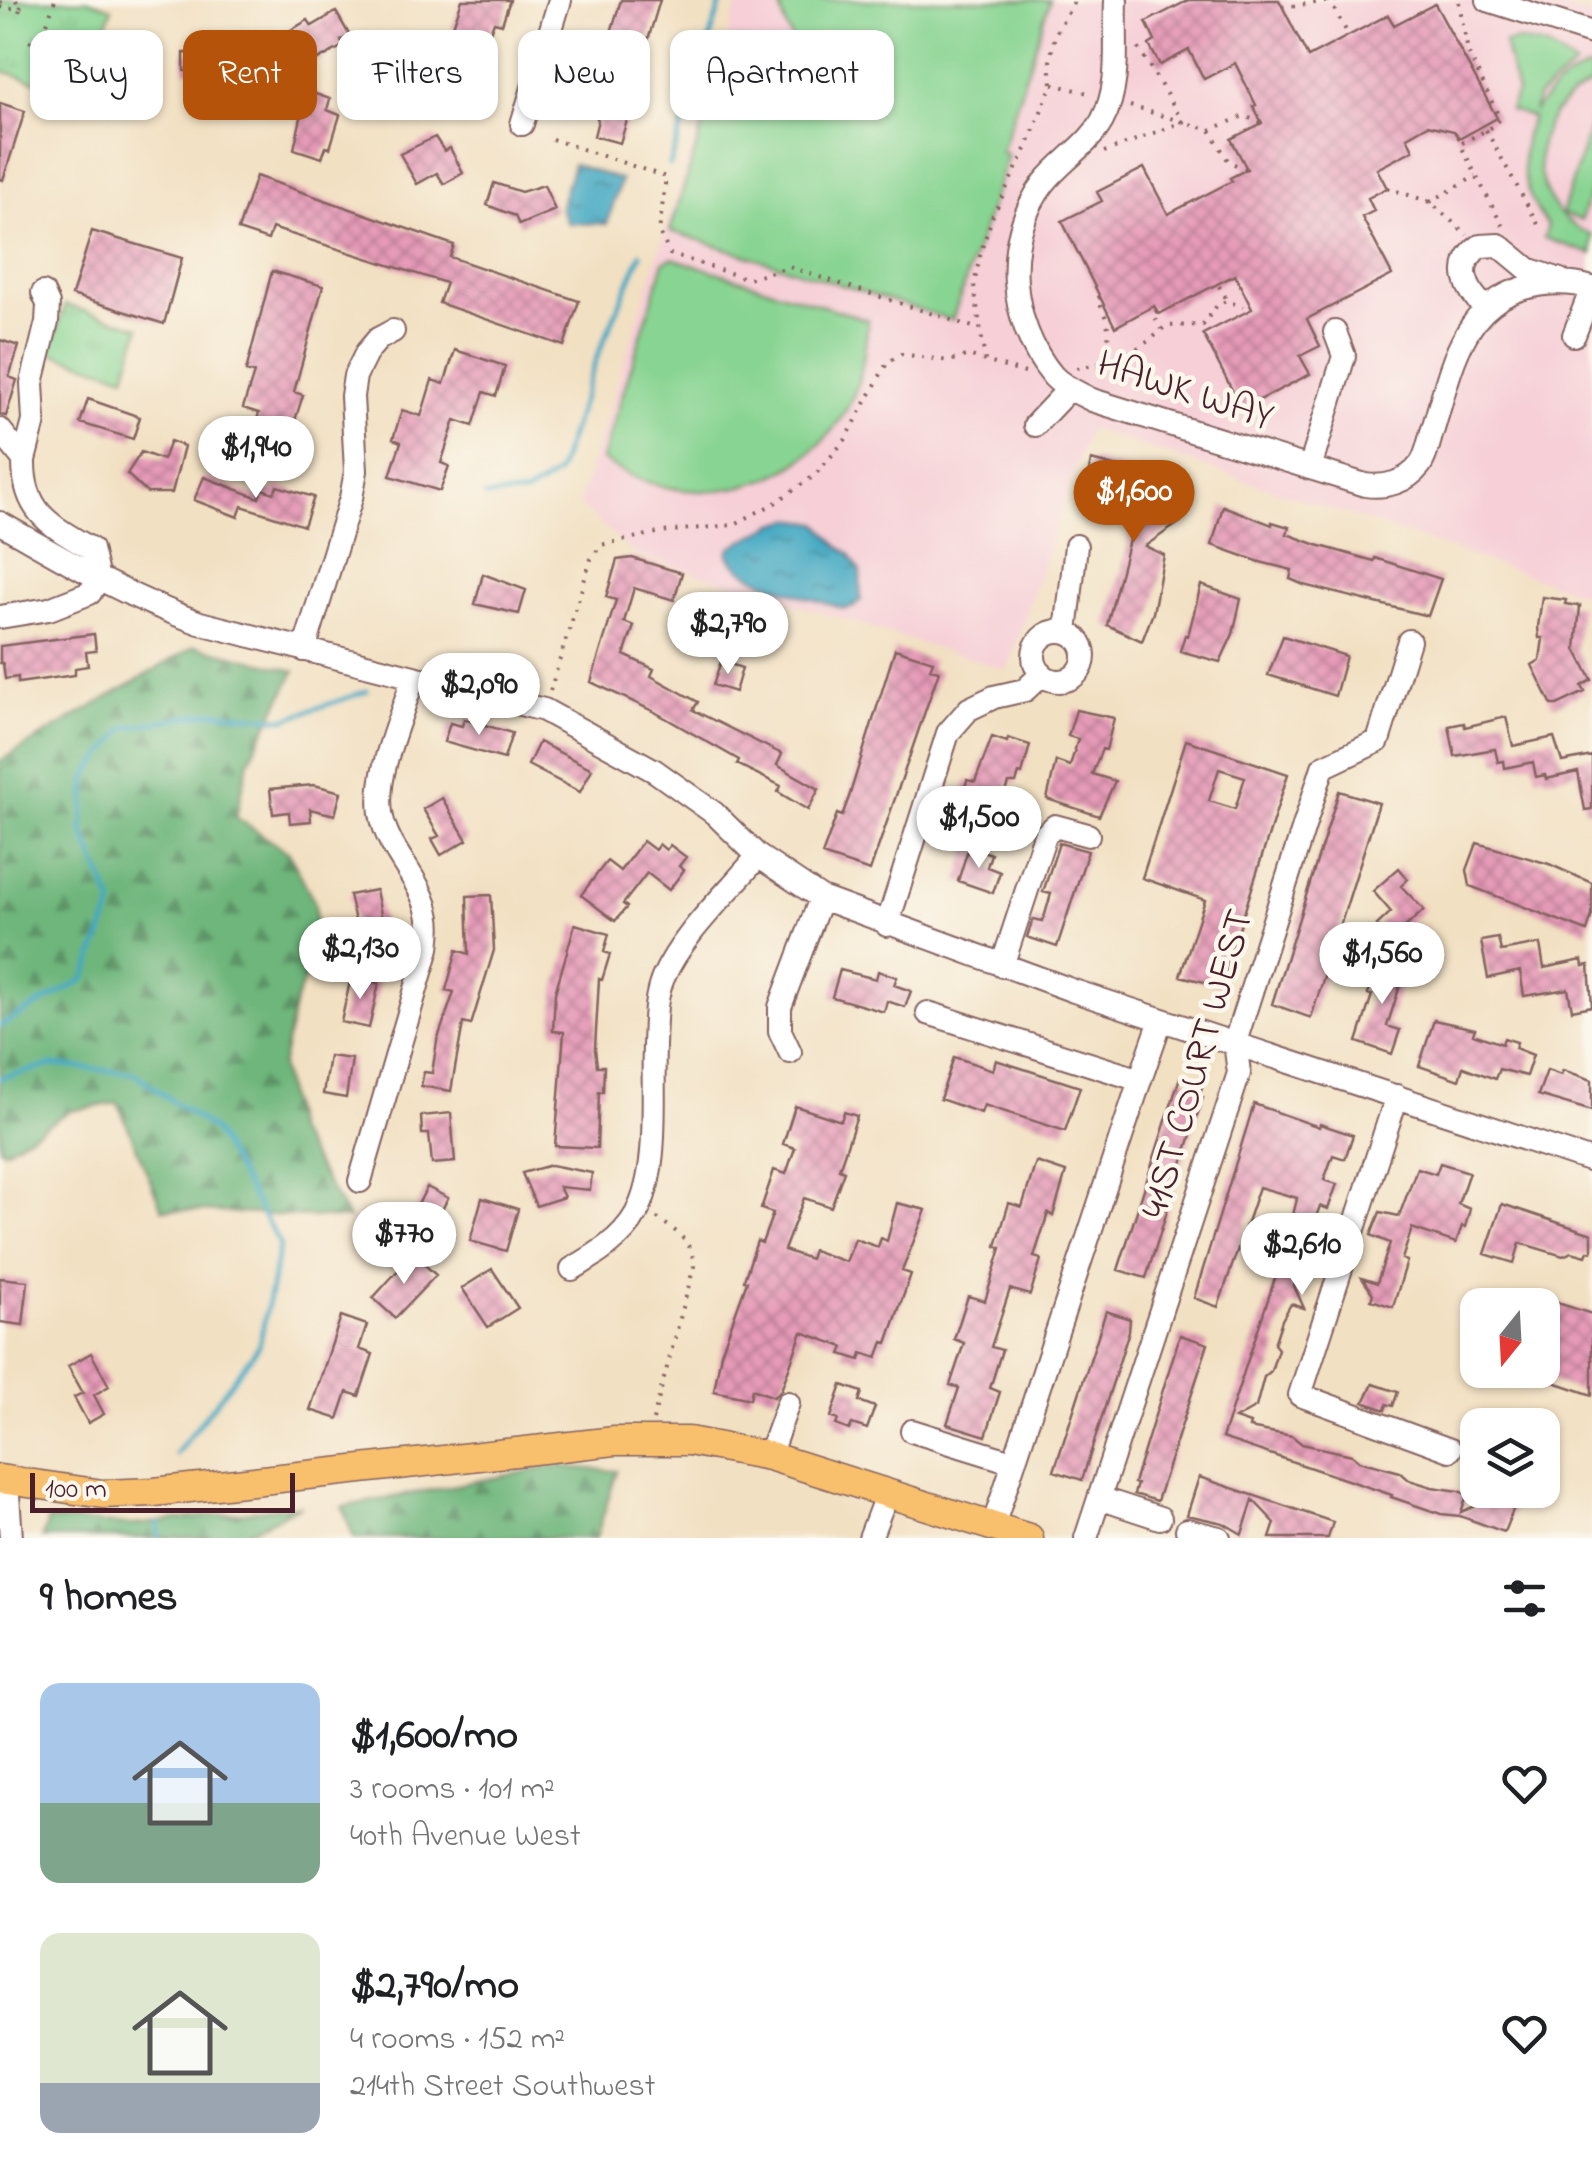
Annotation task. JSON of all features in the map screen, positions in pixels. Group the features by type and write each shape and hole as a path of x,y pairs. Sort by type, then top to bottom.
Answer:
{"main road":[{"path":"4,1480 104,1494 154,1492 614,1442 689,1441 770,1456 1029,1538"}],"street":[{"path":"522,124 560,0"},
{"name":"HAWK WAY","path":"1116,0 1116,74 1110,100 1101,122 1086,142 1044,184 1021,227 1014,268 1027,332 1061,382 1092,400 1310,468 1374,486 1401,482 1421,464 1460,341 1475,318 1517,290 1568,282 1592,288"},
{"path":"1488,0 1592,33"},
{"path":"1486,309 1467,288 1465,280 1467,262 1480,246 1499,245 1528,269 1568,282"},
{"path":"1574,336 1592,288"},
{"path":"0,617 49,609 90,593 98,579 90,550 34,510 24,480 24,460 34,420 32,383 47,322 48,304 43,293"},
{"path":"304,650 356,471 352,396 355,376 367,352 378,339 393,331"},
{"path":"1310,468 1344,356 1335,332"},
{"path":"1034,424 1061,382"},
{"path":"0,430 24,460"},
{"path":"0,523 156,608 413,679 544,710 655,771 714,813 758,856 821,898 887,925 1160,1020 1592,1161"},
{"path":"1066,632 1076,546"},
{"path":"1066,632 1081,644 1082,666 1078,673 1064,680 1048,679 1034,660 1036,645 1047,634 1066,632"},
{"name":"41ST COURT WEST","path":"1086,1538 1239,1073 1235,1042 1323,766 1378,741 1410,641"},
{"path":"887,925 948,733 968,709 994,697 1025,690 1042,674"},
{"path":"360,1181 428,948 430,918 381,816 380,786 413,679"},
{"path":"1002,966 1044,835 1055,826 1088,835"},
{"path":"572,1268 615,1240 636,1214 647,1184 652,1138 655,1003 664,977 688,940 758,856"},
{"path":"790,1052 780,1031 780,1008 821,898"},
{"path":"928,1013 1140,1080"},
{"path":"992,1526 1160,1020"},
{"path":"1397,1096 1300,1395 1450,1450"},
{"path":"770,1456 788,1403"},
{"path":"912,1432 1012,1462"},
{"path":"4,1480 11,1538"},
{"path":"870,1538 887,1493"},
{"path":"1099,1498 1160,1518"},
{"path":"1188,1530 1218,1538"}],"path":[{"path":"16,18 19,0"},
{"path":"48,23 55,0"},
{"path":"985,360 974,285 981,251 993,215 1052,84 1050,61 1055,34 1075,0"},
{"path":"1282,7 1340,0"},
{"path":"1329,1 1348,36"},
{"path":"1460,2 1468,52 1500,118 1460,144 1505,231"},
{"path":"2,3 20,9"},
{"path":"1132,37 1183,122"},
{"path":"1052,84 1210,130 1244,116 1262,123"},
{"path":"1104,152 1183,122"},
{"path":"1210,130 1229,162 1247,169"},
{"path":"1486,130 1540,228"},
{"path":"552,139 666,178 659,232 670,254 748,278 790,266 979,329"},
{"path":"1430,202 1476,176"},
{"path":"1387,188 1430,202 1467,234"},
{"path":"1219,286 1227,301"},
{"path":"1100,297 1096,299 1109,325 1104,359"},
{"path":"544,710 590,559 601,545 661,532 733,525 775,503 814,476 846,439 886,362 901,354 949,362 970,355 1061,382 1072,369 1094,366 1148,342 1161,329 1203,326 1218,304 1227,301 1243,307"},
{"path":"1157,311 1154,312 1161,329"},
{"path":"653,1214 688,1241 694,1253 694,1266 653,1420"}],"shaded area":[{"path":"739,0 1540,0 1592,17 1592,569 1584,594 1089,428 1007,670 634,554 579,504 701,120 894,120 894,30 729,30"}],"green space":[{"path":"0,0 88,0 112,8 105,30 30,30 30,80 0,70"},
{"path":"779,0 1050,0 1001,152 1008,155 952,320 670,231 705,120 894,120 894,30 788,30"},
{"path":"1504,43 1546,46 1575,66 1537,98 1534,112 1559,85 1592,67 1592,84 1569,98 1552,116 1539,160 1542,182 1552,203 1569,221 1592,235 1592,254 1544,238 1548,226 1532,200 1524,174 1524,146 1532,117 1510,110 1517,92"},
{"path":"1592,120 1592,186 1581,220 1562,214"},
{"path":"672,258 868,320 864,355 851,400 824,439 798,462 735,488 701,491 633,477 602,460 664,262"},
{"path":"65,305 140,327 125,376 50,353"},
{"path":"195,646 295,671 249,761 236,817 289,853 315,903 317,950 295,1002 281,1067 295,1131 349,1219 162,1209 118,1103 70,1111 5,1150 0,1148 0,761"},
{"path":"555,1466 617,1471 596,1538 354,1538 342,1507"},
{"path":"302,1505 237,1538 42,1538 48,1520 133,1525"}],"water":[{"path":"573,164 621,180 607,224 568,223 560,207"},
{"path":"792,519 818,523 849,553 860,571 861,600 854,607 844,609 778,588 745,572 734,562 728,552 731,547"}],"building":[{"path":"462,0 510,0 502,24 494,22 491,30 452,29"},
{"path":"621,0 660,0 650,33 650,30 612,30"},
{"path":"1189,0 1279,0 1308,57 1388,15 1394,25 1435,4 1497,118 1459,139 1454,131 1428,125 1407,137 1413,150 1377,169 1387,188 1368,198 1374,211 1362,217 1392,275 1307,319 1320,346 1300,356 1310,374 1242,409 1203,334 1252,309 1235,275 1159,314 1154,306 1115,327 1062,221 1102,201 1097,192 1144,168 1168,214 1232,181 1230,178 1247,169 1231,139 1262,123 1235,63 1204,79 1189,50 1160,65 1149,45 1155,41 1146,22"},
{"path":"336,12 346,30 337,30 337,49 317,60 317,30 291,30 308,20 312,26"},
{"path":"317,94 330,99 327,110 337,114 338,120 330,148 326,147 322,158 294,149 300,120 317,120"},
{"path":"0,103 25,111 3,180 0,179"},
{"path":"598,120 627,120 620,143 594,136"},
{"path":"435,137 444,151 450,148 463,173 444,184 437,173 417,184 400,154"},
{"path":"256,176 454,245 450,257 579,301 564,346 439,303 446,283 272,228 268,240 238,230"},
{"path":"494,183 521,192 544,185 555,210 519,225 515,216 487,205"},
{"path":"92,231 182,258 164,324 72,295"},
{"path":"272,271 323,286 294,392 303,395 292,430 308,435 299,464 248,448 259,413 243,408 254,373 246,371"},
{"path":"0,340 19,346 9,377 17,380 6,416 0,415"},
{"path":"455,350 505,366 496,396 484,392 473,426 455,420 441,463 449,466 440,491 390,476 401,442 393,439 402,410 421,416 432,380 444,384"},
{"path":"88,399 140,417 133,439 80,423"},
{"path":"170,441 184,446 172,493 147,493 127,474 141,452 163,460"},
{"path":"1091,460 1130,470 1122,501 1158,482 1180,522 1145,546 1164,555 1153,613 1142,641 1107,625 1131,532 1119,507 1084,498"},
{"path":"204,477 259,498 262,489 274,493 277,486 314,497 304,526 242,506 238,517 194,500"},
{"path":"1223,506 1272,525 1289,527 1287,534 1317,545 1441,579 1428,616 1304,585 1290,579 1292,570 1212,545"},
{"path":"632,558 682,573 674,600 634,588 624,622 634,626 624,655 654,669 651,676 698,702 693,710 782,754 777,765 819,789 808,810 778,792 781,786 737,764 739,760 653,711 591,682 616,600 606,597 617,560"},
{"path":"483,574 526,590 519,614 475,604"},
{"path":"1201,585 1241,599 1233,634 1220,662 1180,651 1185,635 1188,636"},
{"path":"1542,597 1580,606 1576,649 1592,680 1582,686 1585,692 1557,705 1552,705 1532,665 1540,660 1543,638 1539,638 1538,627"},
{"path":"94,634 96,651 86,652 88,666 75,668 75,675 18,683 18,677 5,679 0,646"},
{"path":"1283,636 1346,656 1335,696 1268,675"},
{"path":"895,649 933,661 930,669 939,671 870,871 822,855 837,814 842,816 849,797"},
{"path":"721,661 742,668 735,692 713,685"},
{"path":"1076,710 1114,718 1106,750 1102,749 1092,774 1115,781 1099,816 1047,799 1056,761 1070,766 1078,739 1068,736"},
{"path":"1506,717 1513,746 1554,737 1562,762 1592,756 1592,809 1585,810 1578,772 1546,779 1545,775 1536,777 1533,762 1505,768 1504,761 1498,762 1495,749 1455,756 1449,726 1464,723 1465,727"},
{"path":"464,719 512,733 504,759 444,742 450,723 462,726"},
{"path":"992,737 1030,745 1022,774 1019,773 1016,783 1009,783 994,827 959,811 967,780 975,782"},
{"path":"1186,740 1288,774 1221,986 1180,976 1205,900 1142,878","holes":["1219,769 1245,777 1235,809 1209,801"]},
{"path":"539,742 592,769 580,792 528,765"},
{"path":"314,785 341,792 335,815 310,809 311,821 290,823 289,812 273,814 270,789"},
{"path":"1339,791 1379,803 1311,1018 1272,1004"},
{"path":"442,798 467,840 441,855 432,839 439,836 423,809"},
{"path":"643,841 655,850 659,844 666,850 670,845 686,857 679,866 684,870 669,890 647,873 615,921 581,895 607,861 620,871"},
{"path":"1059,843 1088,851 1057,947 1027,937 1033,919 1043,921 1051,894 1043,892"},
{"path":"1477,843 1549,864 1592,883 1592,915 1587,931 1470,886 1467,870"},
{"path":"969,846 991,854 987,867 1000,872 993,893 958,881"},
{"path":"1399,868 1408,879 1401,886 1424,910 1391,940 1377,925 1391,912 1373,891"},
{"path":"376,890 388,948 357,955 353,935 358,934 349,895"},
{"path":"491,895 494,950 471,1025 463,1023 451,1091 421,1086 424,1072 432,1073 437,1041 454,992 446,990 457,950 469,954 467,896"},
{"path":"575,924 609,934 604,952 610,954 602,980 599,979 595,1049 597,1066 604,1066 597,1148 555,1146 564,1032 553,1031 555,993"},
{"path":"1498,938 1501,951 1540,944 1544,968 1582,960 1583,966 1589,965 1592,1006 1572,1010 1568,989 1524,996 1520,971 1488,978 1481,941"},
{"path":"1378,959 1406,967 1387,1026 1400,1030 1392,1054 1357,1042 1372,995 1368,994"},
{"path":"840,970 876,979 878,971 897,977 894,985 911,991 905,1007 887,1001 884,1012 832,997"},
{"path":"351,977 379,983 369,1028 341,1022"},
{"path":"1434,1020 1475,1029 1473,1034 1502,1044 1504,1038 1517,1042 1515,1048 1533,1055 1526,1076 1499,1069 1495,1079 1463,1067 1459,1080 1419,1066"},
{"path":"329,1056 352,1059 346,1098 323,1094"},
{"path":"954,1057 993,1070 996,1060 1080,1087 1065,1131 984,1105 981,1113 940,1099"},
{"path":"1547,1070 1561,1075 1563,1070 1592,1080 1592,1111 1538,1095"},
{"path":"1180,1077 1203,1084 1199,1096 1203,1097 1146,1278 1118,1270"},
{"path":"1254,1104 1353,1135 1345,1159 1333,1155 1324,1180 1337,1184 1328,1209 1320,1206 1309,1235 1312,1242 1294,1286 1304,1308 1291,1304 1282,1320 1274,1344 1278,1349 1271,1371 1264,1377 1256,1407 1235,1419 1250,1424 1249,1428 1292,1436 1302,1444 1352,1455 1359,1461 1400,1472 1409,1480 1459,1491 1461,1512 1471,1508 1514,1508 1504,1532 1222,1438 1282,1257 1297,1198 1259,1187 1218,1307 1194,1298"},
{"path":"795,1106 841,1121 844,1112 857,1116 831,1207 804,1198 784,1250 810,1259 813,1250 846,1262 855,1239 878,1247 881,1238 887,1241 897,1203 926,1210 902,1271 911,1274 887,1343 883,1342 877,1358 862,1353 860,1360 841,1354 844,1347 802,1332 781,1390 774,1397 752,1389 750,1399 714,1391 721,1353 747,1281 744,1280 757,1241 762,1243 773,1213 761,1209 774,1170 786,1174 795,1148 783,1144"},
{"path":"451,1113 455,1162 432,1164 429,1134 422,1134 421,1116"},
{"path":"1036,1162 1066,1172 1053,1216 1048,1213 1034,1257 1041,1259 1030,1295 1010,1289 991,1347 1002,1350 990,1388 1000,1392 986,1436 947,1424 959,1388 950,1385 964,1343 954,1339 968,1296 985,1301 1009,1203 1022,1207"},
{"path":"1440,1163 1469,1172 1458,1204 1470,1209 1465,1227 1462,1226 1456,1243 1412,1228 1393,1307 1371,1300 1373,1294 1362,1278 1377,1283 1390,1243 1371,1235 1380,1212 1399,1216 1417,1168 1436,1174"},
{"path":"551,1165 592,1173 590,1190 559,1187 564,1197 536,1206 522,1173"},
{"path":"427,1187 448,1198 428,1237 407,1226"},
{"path":"482,1198 518,1209 506,1251 470,1241"},
{"path":"1502,1204 1592,1234 1592,1252 1588,1251 1586,1256 1572,1252 1563,1256 1520,1243 1514,1263 1485,1254"},
{"path":"416,1257 436,1275 395,1318 373,1298 401,1267 404,1270"},
{"path":"492,1269 518,1308 488,1327 462,1288"},
{"path":"0,1278 28,1281 23,1325 0,1322"},
{"path":"1560,1304 1592,1314 1592,1395 1560,1384"},
{"path":"1106,1311 1130,1319 1129,1331 1082,1480 1054,1471"},
{"path":"341,1316 367,1325 359,1349 373,1354 359,1396 347,1392 338,1419 310,1410"},
{"path":"1180,1335 1208,1344 1157,1501 1134,1494 1134,1483"},
{"path":"91,1353 109,1386 94,1395 104,1414 88,1423 74,1397 83,1393 68,1366"},
{"path":"1373,1384 1398,1392 1393,1406 1387,1404 1385,1410 1364,1402"},
{"path":"842,1385 862,1392 859,1401 875,1407 867,1429 852,1424 849,1430 836,1425 838,1420 831,1417"},
{"path":"1199,1477 1333,1522 1328,1538 1270,1538 1275,1523 1253,1500 1242,1534 1223,1523 1187,1515"}],"waterway":[{"path":"670,165 722,0"},
{"path":"485,496 525,494 557,474 597,357 641,254"},
{"path":"0,1026 85,979 113,904 83,831 87,776 125,728 213,712 285,719 367,691"},
{"path":"0,1078 53,1065 134,1073 213,1130 280,1244 259,1346 176,1454"},
{"path":"158,1523 159,1538"}]}
